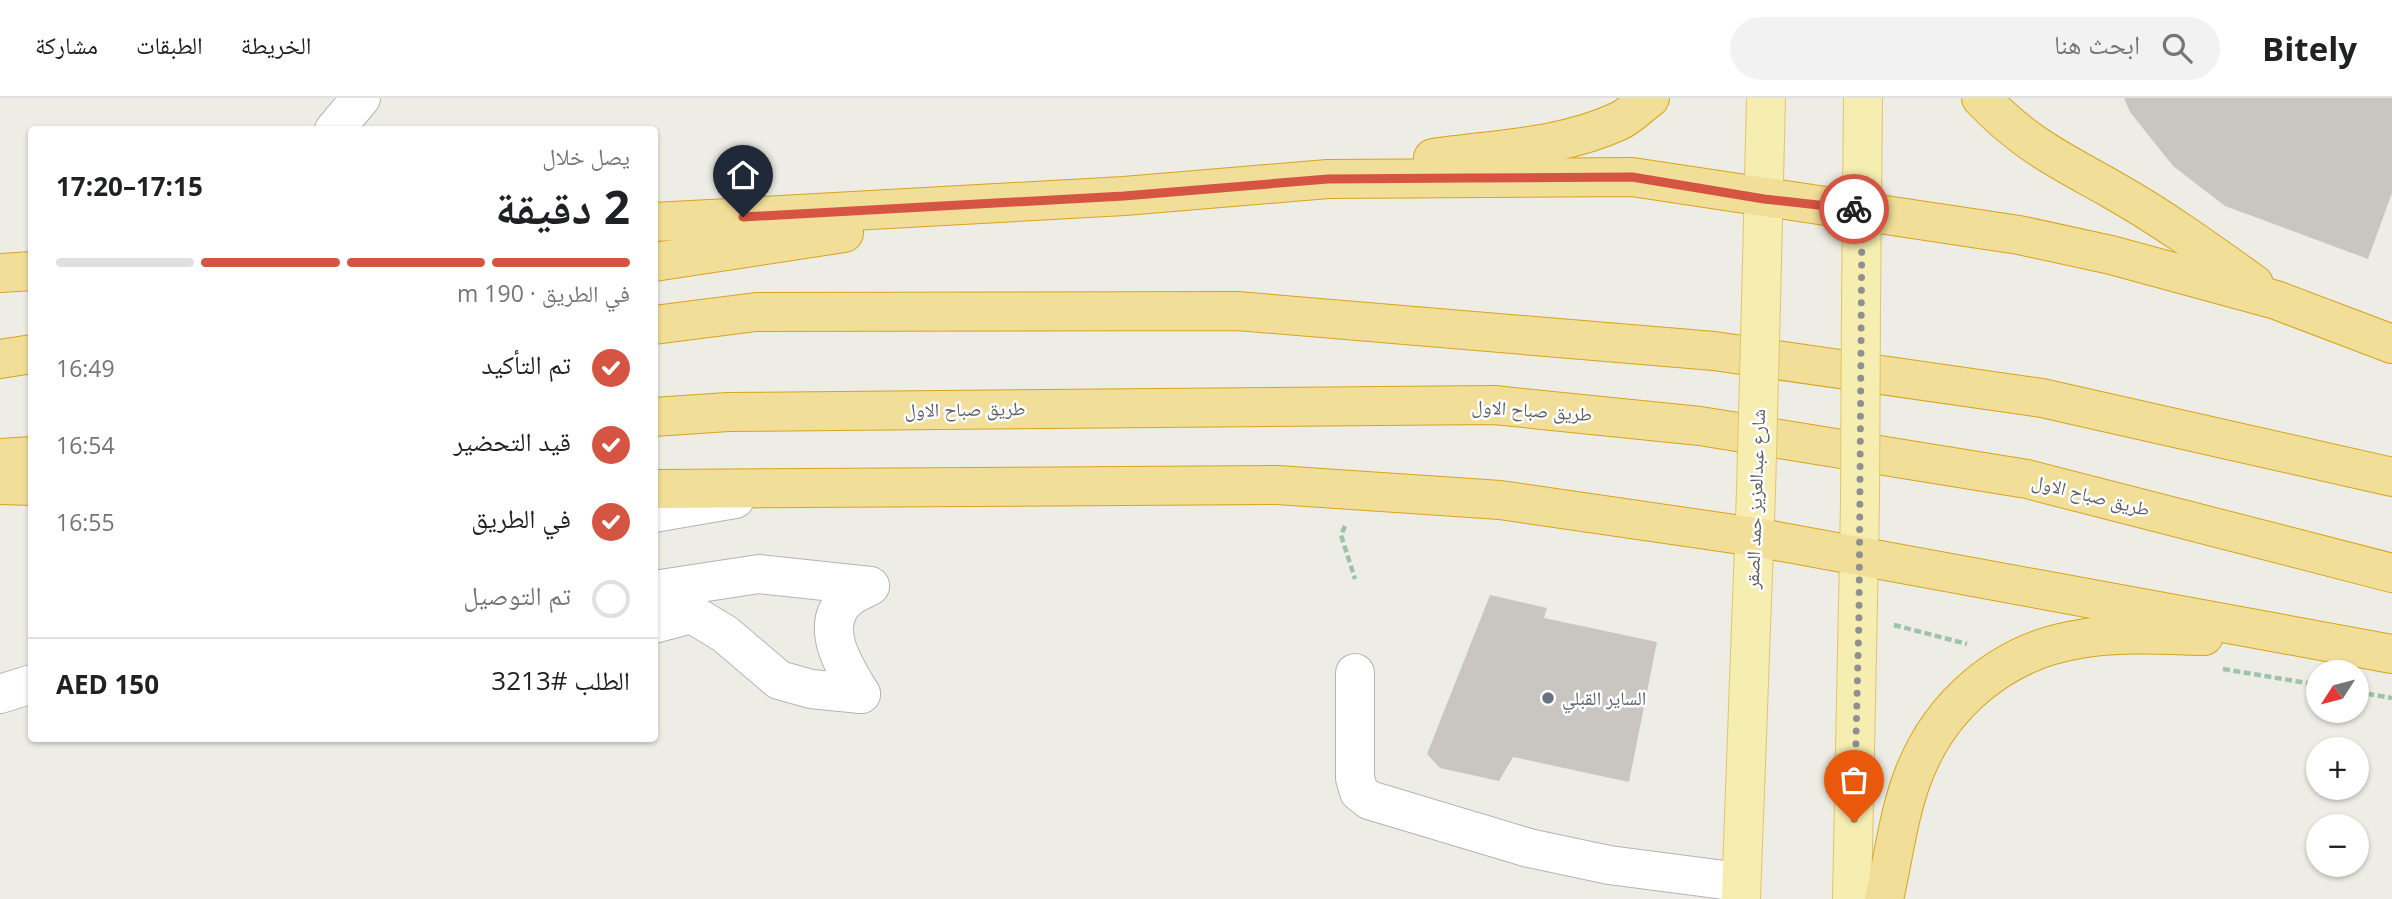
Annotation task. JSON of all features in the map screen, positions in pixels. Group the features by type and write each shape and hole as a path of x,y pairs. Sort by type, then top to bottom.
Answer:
{"highway":[{"path":"1237,187 1482,151 1534,146 1621,120 1650,98"},
{"path":"1981,98 2007,126 2049,157 2111,189 2276,300"},
{"path":"658,222 1124,196 1328,179 1632,177 1764,199 1862,210 2019,235 2111,255 2276,300 2392,344"},
{"path":"658,261 821,236 1124,196"},
{"path":"0,273 28,271"},
{"path":"658,324 756,312 1237,311 1687,348 2042,398 2392,477"},
{"path":"0,359 28,355"},
{"path":"0,374 28,373"},
{"name":"طريق صباح الاول","path":"658,417 728,412 1494,405 1700,426 2027,479 2392,573"},
{"path":"0,458 28,456"},
{"path":"0,485 28,485"},
{"path":"658,489 1277,485 1500,500 1755,537 2314,637 2392,654"},
{"path":"1884,899 1911,781 1925,747 1946,716 1978,682 2018,657 2080,639 2164,635 2314,637"}],"main road":[{"name":"شارع عبدالعزيز حمد الصقر","path":"1740,890 1755,537 1766,98"},
{"path":"1853,899 1860,556 1863,98"}],"street":[{"path":"337,126 361,98"},
{"path":"658,512 798,489"},
{"path":"658,589 759,574 870,586 847,599 835,617 835,644 860,694 811,689 779,680 725,634 692,614 658,623"},
{"path":"1355,673 1355,778 1359,792 1369,800 1529,848 1740,890"},
{"path":"0,694 28,685"}],"path":[{"path":"1859,616 1970,645"},
{"path":"2370,694 2392,698"}],"building":[{"path":"2124,98 2392,98 2392,193 2368,259 2225,206 2173,166 2130,112"},
{"name":"الساير القبلي","path":"1490,595 1547,608 1544,618 1657,642 1629,782 1513,757 1499,781 1440,768 1427,754"}],"way so far":[{"path":"1854,209 1862,210 1859,616 1854,822"}],"place":[{"name":"الساير القبلي","path":"1548,698"}],"route":[{"path":"743,217 1124,196 1328,179 1466,178 1632,177 1764,199 1854,209"}]}
